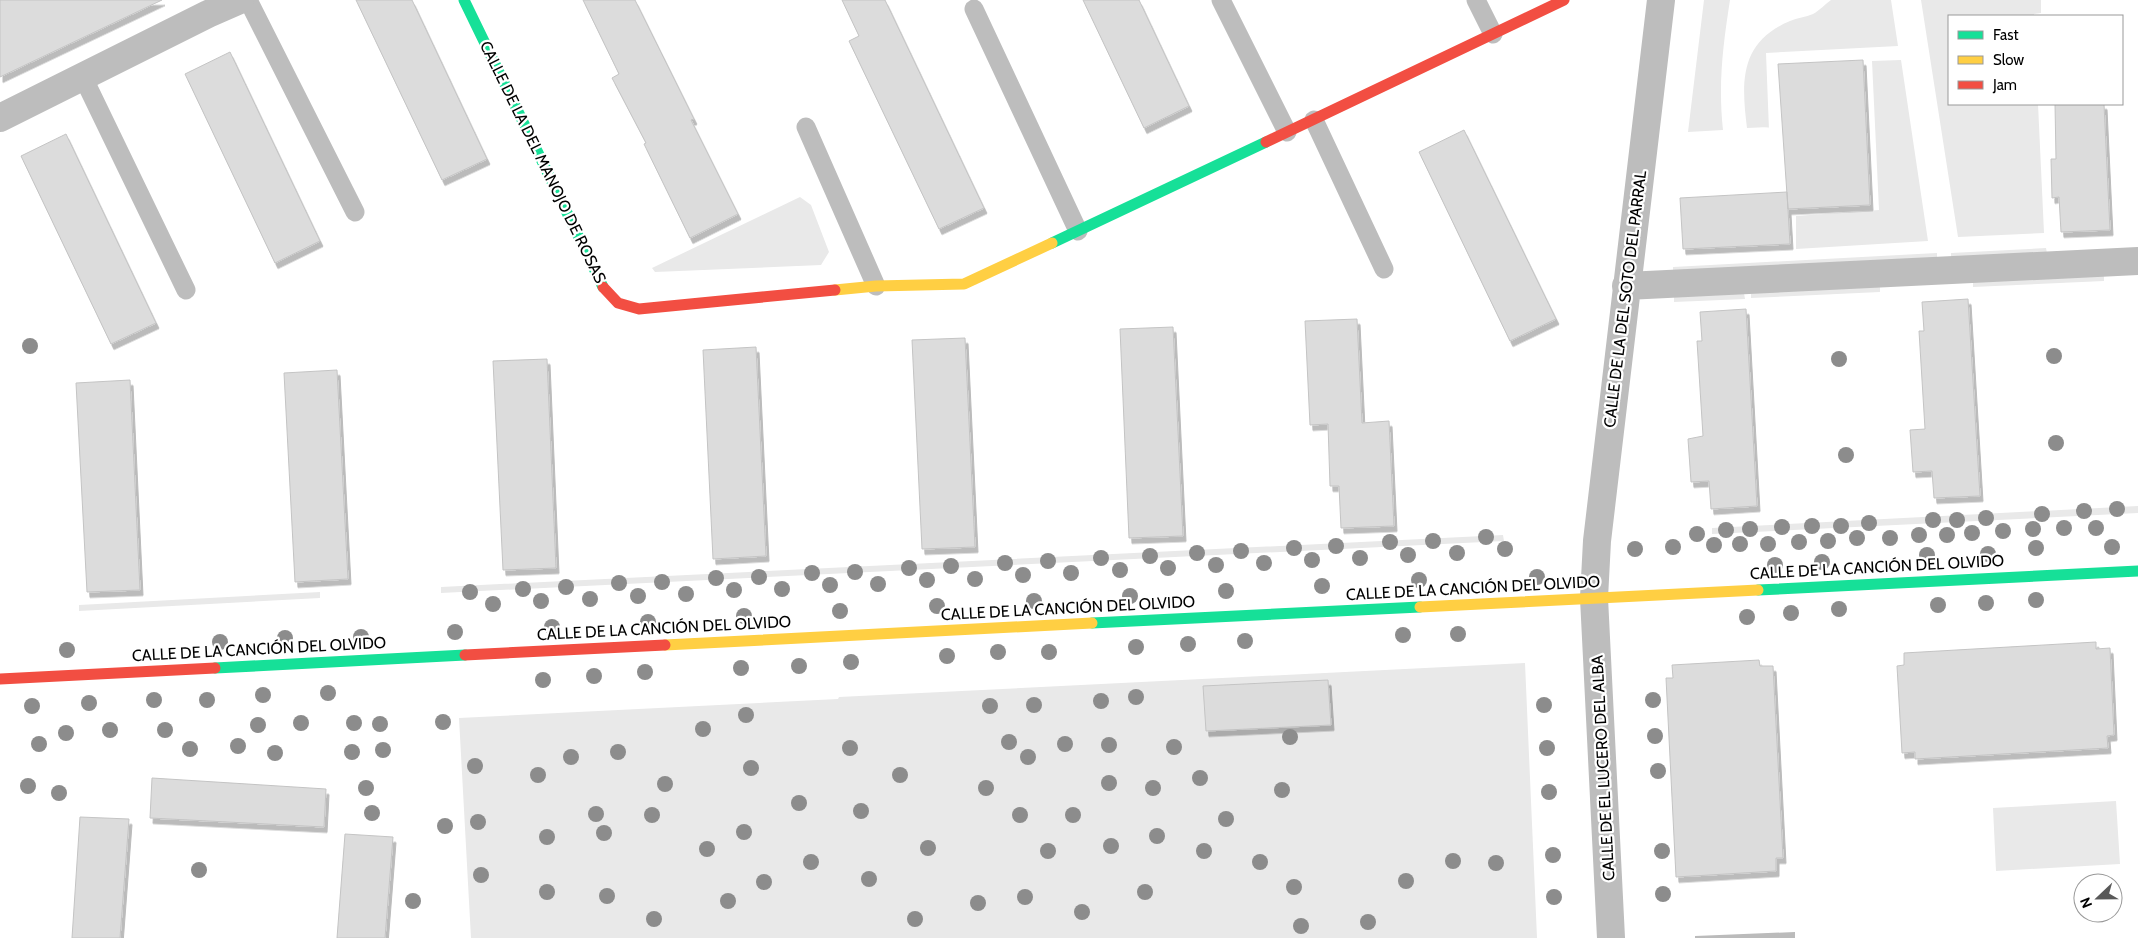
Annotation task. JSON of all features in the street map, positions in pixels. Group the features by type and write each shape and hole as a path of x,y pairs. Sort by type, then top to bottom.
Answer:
{"street":[{"path":"0,118 83,77 205,7 240,0"},
{"name":"CALLE DE LA DEL MANOJO DE ROSAS","path":"464,0 602,287 618,303 639,309 876,286 964,284 1314,120 1564,0"},
{"name":"CALLE DE LA DEL SOTO DEL PARRAL","path":"1594,598 1597,541 1661,0"},
{"path":"1626,286 2138,261"},
{"name":"CALLE DE LA CANCIÓN DEL OLVIDO","path":"0,680 2138,571"},
{"name":"CALLE DE EL LUCERO DEL ALBA","path":"1594,598 1612,938"}],"lane":[{"path":"248,0 355,212"},
{"path":"1221,0 1287,132"},
{"path":"1476,0 1493,34"},
{"path":"974,9 1078,231"},
{"path":"83,77 186,290"},
{"path":"1314,120 1384,269"},
{"path":"806,127 876,286"}],"shaded area":[{"path":"1704,0 1730,0 1722,65 1723,130 1688,132"},
{"path":"1831,0 1891,0 1898,46 1766,53 1769,127 1747,128 1745,111 1744,94 1748,65 1753,52 1761,40 1790,21 1813,14"},
{"path":"1921,0 2041,0 2041,13 2034,15 1948,15 1948,105 2038,105 2044,233 1958,237"},
{"path":"1901,60 1928,241 1796,249 1796,216 1879,210 1872,61"},
{"path":"800,197 811,205 829,252 821,265 655,272 652,268"},
{"path":"2046,248 2047,253 1951,258 1951,253"},
{"path":"1937,253 1937,259 1673,272 1673,267"},
{"path":"2104,275 2104,281 1973,287 1973,281"},
{"path":"1880,286 1880,292 1751,298 1751,293"},
{"path":"1744,293 1745,299 1674,302 1674,296"},
{"path":"2138,506 2138,513 1712,534 1712,528"},
{"path":"1503,535 1504,541 441,593 441,587"},
{"path":"320,592 320,598 79,611 79,605"},
{"path":"1525,663 1537,938 471,938 459,718"},
{"path":"2116,801 2120,864 1996,871 1993,808"},
{"path":"1795,932 1795,938 1695,938 1695,936"}],"building":[{"path":"0,0 162,0 0,77"},
{"path":"356,0 412,0 487,159 442,180"},
{"path":"583,0 635,0 694,119 691,120 738,214 690,238 644,144 646,143 612,78 619,74"},
{"path":"842,0 885,0 984,208 939,229 849,41 859,36"},
{"path":"1083,0 1139,0 1189,106 1144,128"},
{"path":"230,52 320,241 275,263 185,74"},
{"path":"1863,60 1870,205 1788,209 1778,64"},
{"path":"2055,105 2104,105 2110,230 2061,232 2059,197 2052,198 2051,159 2056,159"},
{"path":"1464,130 1556,319 1510,341 1419,152"},
{"path":"66,134 156,323 111,344 21,156"},
{"path":"1787,192 1790,244 1683,249 1680,198"},
{"path":"1968,299 1980,496 1934,498 1932,471 1913,472 1910,430 1925,429 1919,331 1924,331 1922,302"},
{"path":"1746,309 1757,506 1711,509 1709,481 1691,482 1688,439 1703,436 1697,341 1702,341 1700,312"},
{"path":"1357,319 1362,423 1389,421 1394,526 1341,528 1339,486 1330,486 1328,424 1310,425 1305,321"},
{"path":"1173,327 1183,536 1129,538 1120,329"},
{"path":"965,338 975,547 922,549 912,340"},
{"path":"756,347 766,556 713,559 703,350"},
{"path":"547,359 556,568 503,570 493,361"},
{"path":"337,370 348,579 295,582 284,373"},
{"path":"130,380 140,590 87,592 76,383"},
{"path":"2096,642 2096,649 2110,648 2114,735 2107,736 2108,748 1915,759 1915,752 1902,753 1897,666 1904,665 1904,653"},
{"path":"1759,660 1760,666 1773,666 1783,858 1776,858 1776,871 1676,877 1666,678 1673,678 1672,665"},
{"path":"1328,680 1331,725 1206,731 1203,686"},
{"path":"152,778 326,789 324,827 150,818"},
{"path":"80,817 129,819 120,938 72,938"},
{"path":"345,834 393,837 385,938 337,938"}],"traffic: fast":[{"path":"464,0 603,287"},
{"path":"1052,243 1266,142"},
{"path":"1758,590 2138,571"},
{"path":"1092,623 1420,607"},
{"path":"215,668 465,655"}],"traffic: slow":[{"path":"835,290 876,286 964,284 1052,243"},
{"path":"1420,607 1758,590"},
{"path":"665,645 1092,623"}],"traffic: jam":[{"path":"1266,142 1564,0"},
{"path":"603,287 618,303 639,309 835,290"},
{"path":"465,655 665,645"},
{"path":"0,679 215,668"}]}
